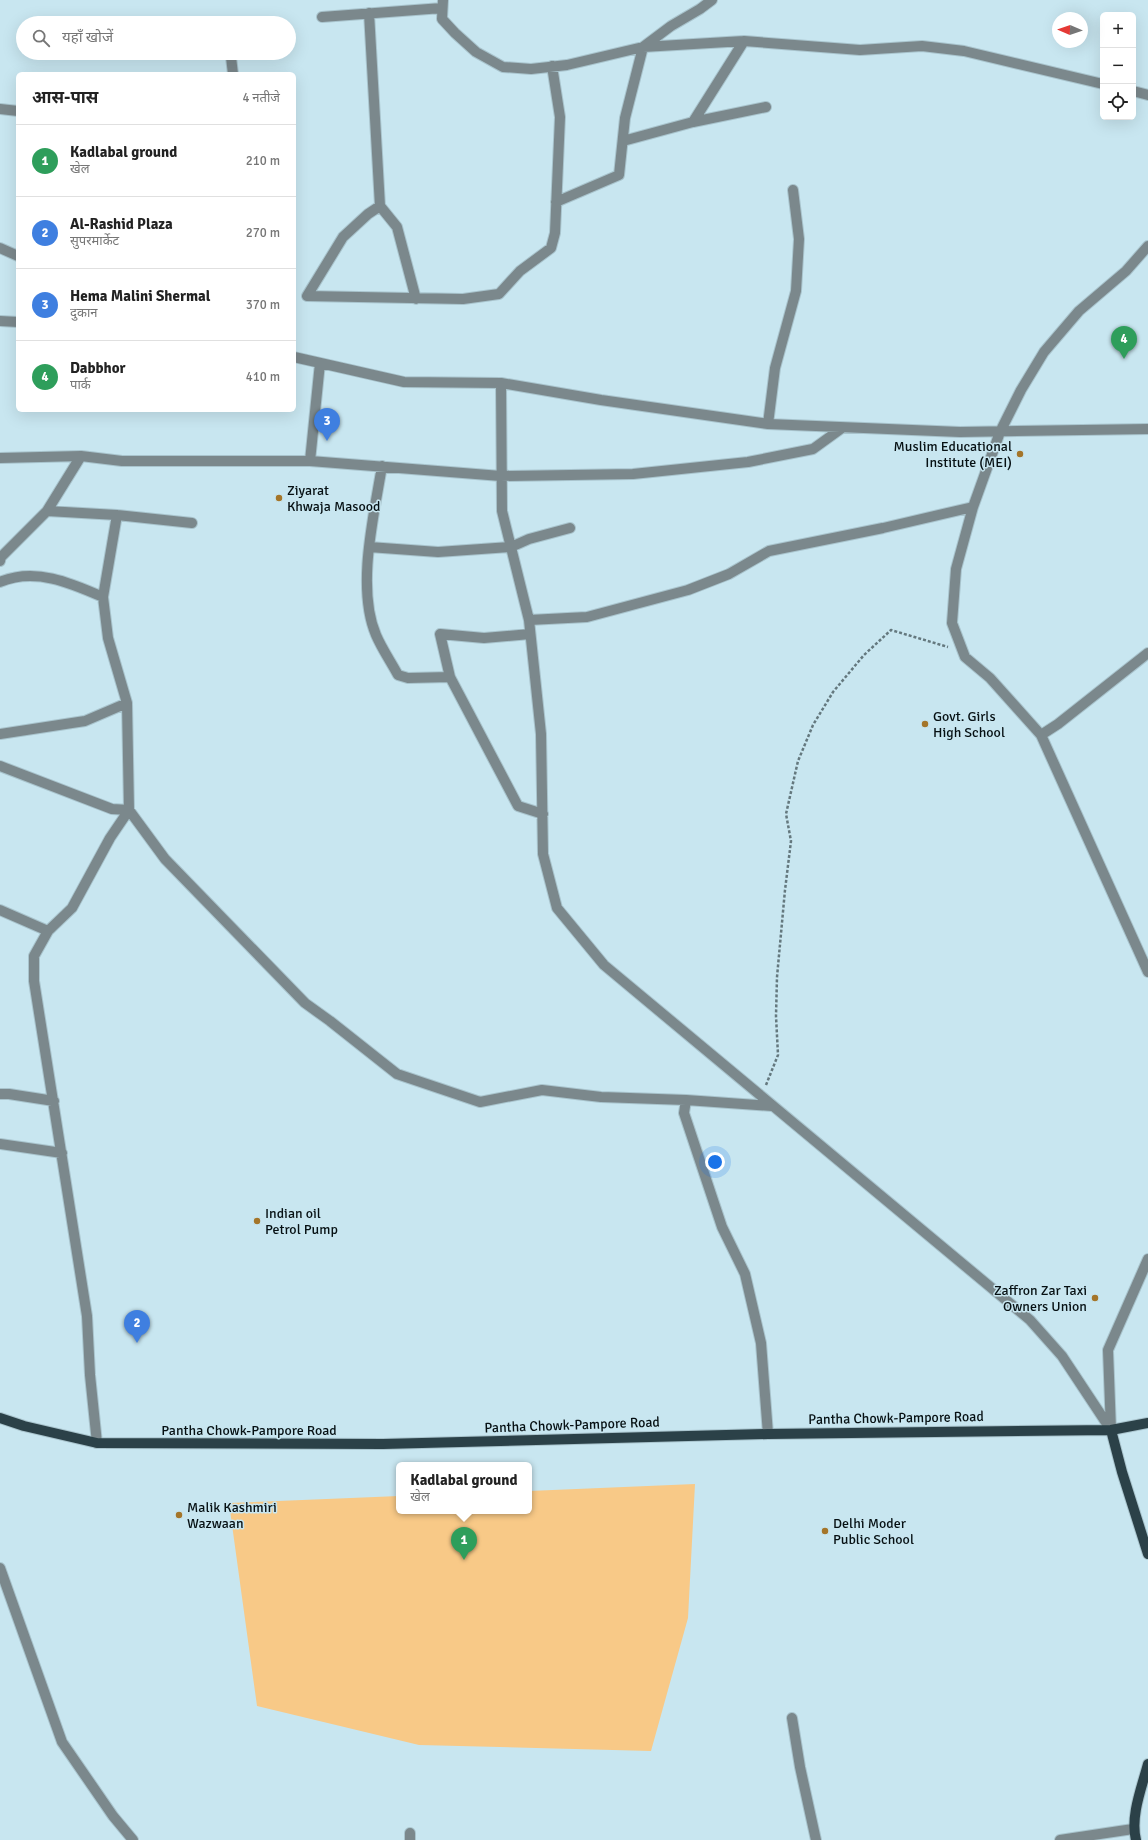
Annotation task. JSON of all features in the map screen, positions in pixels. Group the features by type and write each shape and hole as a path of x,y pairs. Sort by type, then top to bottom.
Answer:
{"main road":[{"name":"Pantha Chowk-Pampore Road","path":"0,1418 24,1426 97,1443 383,1444 768,1434 1112,1430 1148,1423"},
{"path":"1112,1430 1122,1472 1148,1554"},
{"path":"1136,1840 1133,1829 1148,1764"}],"street":[{"path":"556,202 619,174 625,118 643,47 671,26 712,0"},
{"path":"322,17 442,4 442,19 455,33 476,52 504,67 531,69 567,65 643,47 744,41 860,50 922,46 964,50 1100,83"},
{"path":"369,13 380,206 397,227 416,299"},
{"path":"693,122 744,41"},
{"path":"231,60 233,72"},
{"path":"380,206 368,214 343,237 307,296 463,299 499,294 520,271 551,248 555,233 560,117 552,66"},
{"path":"1136,92 1148,95"},
{"path":"623,141 693,122 766,107"},
{"path":"0,109 16,111"},
{"path":"768,424 775,368 796,290 799,238 793,190"},
{"path":"1148,246 1126,271 1079,312 1044,352 1021,390 1000,432 973,507 956,569 952,623 965,658 990,678 1041,735 1148,972"},
{"path":"0,248 16,255"},
{"path":"0,321 16,322"},
{"path":"296,357 404,382 501,383 601,400 768,424 842,428 1000,432 1148,429"},
{"path":"310,461 320,363"},
{"path":"501,383 502,511 529,620 541,734 543,854 557,908 604,965 1030,1320 1062,1356 1112,1430"},
{"path":"0,458 81,456 122,461 310,461 501,476 633,474 748,462 813,449 842,428"},
{"path":"0,561 1,557 47,511 81,456"},
{"path":"382,466 369,547 366,596 375,634 398,675 408,678 450,677"},
{"path":"529,620 587,617 688,590 729,574 769,551 883,528 973,507"},
{"path":"47,511 117,515 192,523"},
{"path":"97,1443 90,1375 87,1316 34,981 34,956 48,931 72,908 110,838 128,810 127,703 108,638 103,597 117,515"},
{"path":"369,547 438,552 511,547 528,539 570,528"},
{"path":"0,582 13,576 44,576 76,585 103,597"},
{"path":"530,634 484,638 440,634 450,677 518,806 543,814"},
{"path":"1041,735 1058,724 1148,653"},
{"path":"0,734 85,721 127,703"},
{"path":"0,766 112,809 128,810 165,859 305,1003 397,1074 480,1102 542,1090 601,1097 686,1100 772,1106"},
{"path":"0,910 48,931"},
{"path":"0,1094 54,1101"},
{"path":"686,1100 684,1113 722,1227 745,1274 761,1343 768,1434"},
{"path":"0,1144 62,1153"},
{"path":"1112,1430 1108,1350 1148,1259"},
{"path":"0,1568 62,1742 113,1816 133,1840"},
{"path":"792,1718 800,1767 816,1840"},
{"path":"1060,1840 1133,1829"}],"path":[{"path":"761,1097 778,1056 776,1016 777,977 791,841 786,814 798,761 813,724 833,692 864,654 891,630 957,650 965,658"}],"shaded area":[{"path":"695,1484 688,1618 651,1751 419,1745 257,1706 229,1503 396,1496 396,1514 532,1514 532,1491"}],"place":[{"name":"Dabbhor","path":"1124,359"},
{"name":"Hema Malini Shermal","path":"327,441"},
{"name":"Muslim Educational Institute (MEI)","path":"1020,454"},
{"name":"Ziyarat Khwaja Masood","path":"279,498"},
{"name":"Govt. Girls High School","path":"925,724"},
{"name":"Indian oil Petrol Pump","path":"257,1221"},
{"name":"Zaffron Zar Taxi Owners Union","path":"1095,1298"},
{"name":"Al-Rashid Plaza","path":"137,1343"},
{"name":"Malik Kashmiri Wazwaan","path":"179,1515"},
{"name":"Delhi Moder Public School","path":"825,1531"},
{"name":"Kadlabal ground","path":"464,1560"}]}
